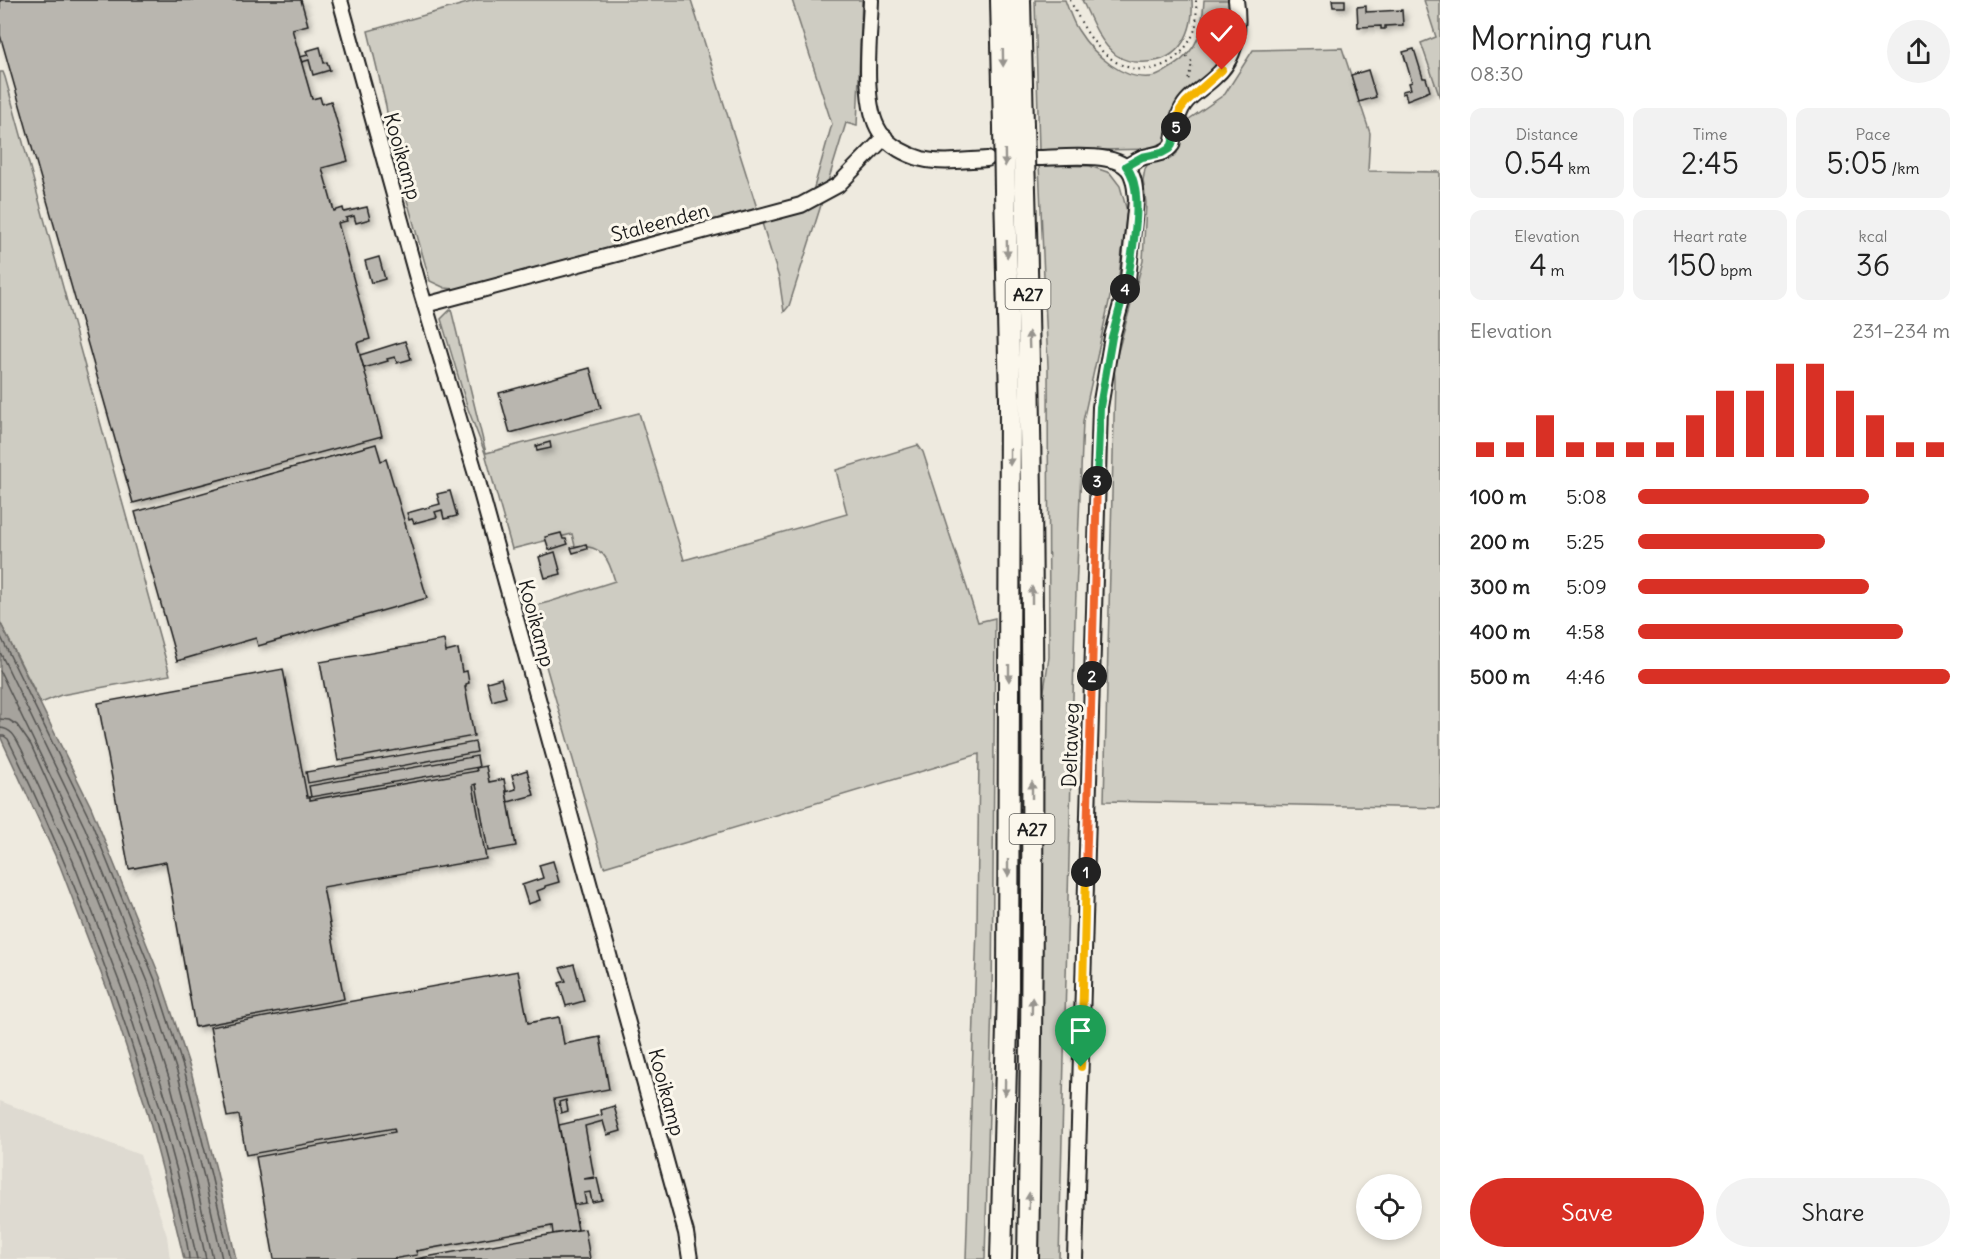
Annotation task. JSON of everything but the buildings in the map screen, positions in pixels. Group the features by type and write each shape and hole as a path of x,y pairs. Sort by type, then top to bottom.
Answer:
{"highway":[{"name":"A27","path":"1001,0 1014,126 1025,190 1031,399 1033,972 1028,1259"},
{"name":"A27","path":"1001,1259 1008,987 1010,483 1005,190 1014,126 1020,0"}],"street":[{"name":"Kooikamp","path":"340,0 425,304 477,478 683,1222 690,1259"},
{"path":"871,0 868,74 871,110 880,132 896,148 922,158 940,161 987,159"},
{"path":"1036,158 1105,158 1116,160 1126,166 1142,157 1162,153 1169,149 1172,145 1180,110 1227,63 1237,39 1236,0"},
{"name":"Staleenden","path":"425,304 801,205 838,185 885,137"},
{"name":"Deltaweg","path":"1075,1259 1100,407 1112,337 1128,279 1134,233 1135,188 1126,166"}],"path":[{"path":"1070,0 1090,38 1104,53 1115,62 1129,68 1144,70 1162,66 1181,54 1194,33 1197,19 1196,0"},
{"path":"1180,110 1192,63 1190,59 1181,54"}],"shaded area":[{"path":"478,0 691,0 757,208 456,289 445,288 430,281 392,147 386,106 368,31"},
{"path":"792,0 862,0 857,126 846,123 827,185 813,191 832,124"},
{"path":"1035,0 1065,0 1076,27 1092,48 1111,65 1133,76 1156,76 1189,53 1198,38 1204,0 1229,0 1232,33 1223,55 1203,82 1175,108 1168,126 1166,141 1158,149 1039,151"},
{"path":"1082,0 1192,0 1191,23 1183,42 1168,56 1158,60 1131,62 1116,55 1105,44"},
{"path":"1424,0 1440,0 1440,98 1421,43 1436,37"},
{"path":"1342,48 1370,133 1368,171 1440,172 1440,808 1104,801 1114,366 1143,261 1145,169 1150,160 1170,159 1177,153 1185,122 1225,94 1253,50"},
{"path":"0,72 3,72 5,77 170,675 61,695 41,703 0,622"},
{"path":"1039,165 1090,166 1110,173 1120,186 1127,211 1119,276 1110,297 1083,421 1075,617 1059,1259 1033,1259 1043,697 1049,657 1048,366"},
{"path":"822,202 789,306 784,312 779,278 762,223 807,210"},
{"path":"451,309 486,453 639,413 684,560 847,514 836,470 918,445 923,452 978,622 995,618 992,1000 985,1259 966,1259 977,927 979,754 604,867 529,607 615,581 610,565 603,554 592,548 575,546 572,534 512,549 485,453 468,409 441,319"},
{"path":"0,1101 140,1155 167,1236 170,1259 0,1259"}],"water":[{"path":"0,622 91,807 160,977 191,1071 236,1259 184,1259 146,1108 109,994 60,866 0,736"}],"route":[{"path":"1081,1067 1100,407 1112,337 1128,279 1134,233 1135,188 1126,166 1142,157 1162,153 1169,149 1172,145 1180,110 1222,70"}]}
